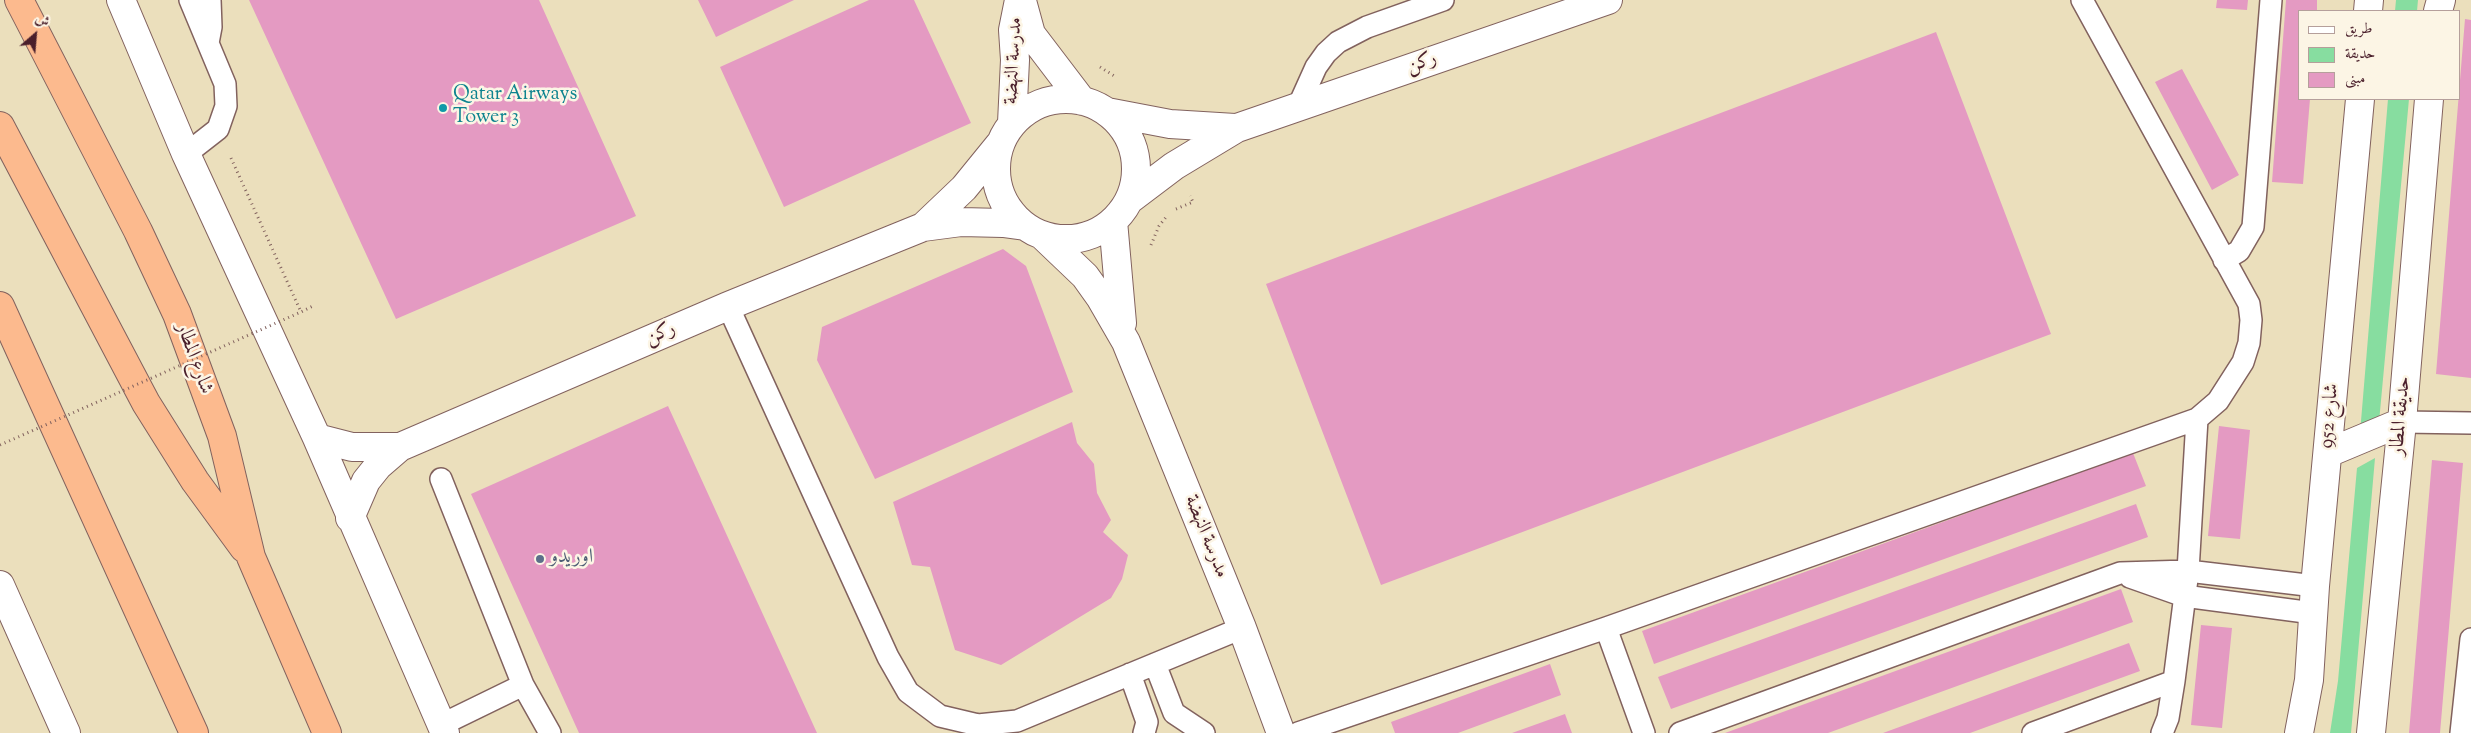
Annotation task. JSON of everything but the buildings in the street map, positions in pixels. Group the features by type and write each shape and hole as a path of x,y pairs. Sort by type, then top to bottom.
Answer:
{"highway":[{"name":"شارع المطار","path":"19,0 138,231 176,314 222,436 251,557 327,733"},
{"path":"0,126 146,403 195,481 251,557"},
{"path":"0,306 194,733"}],"street":[{"path":"121,0 186,154 317,438 350,518 443,729"},
{"name":"مدرسة النهضة","path":"1020,0 1031,34 1082,101"},
{"name":"مدرسة النهضة","path":"1006,134 1015,60 1013,30 1020,0"},
{"name":"ركن","path":"1121,210 1174,166 1237,128 1608,0"},
{"path":"1056,99 1082,101 1107,112 1121,126 1131,143 1136,162 1135,182 1121,210 1092,234 1067,240 1033,231 1009,210 998,190 995,168 1006,134 1033,107 1056,99"},
{"name":"شارع 952","path":"2299,733 2309,680 2315,586 2360,100"},
{"name":"حديقة المطار","path":"2371,733 2402,422 2429,100"},
{"name":"ركن","path":"1107,112 1170,124 1237,128"},
{"name":"ركن","path":"923,228 964,188 1006,134"},
{"name":"مدرسة النهضة","path":"1121,210 1118,260 1120,315 1126,342"},
{"name":"ركن","path":"400,447 728,306 923,228 961,222 1003,223 1033,231"},
{"name":"مدرسة النهضة","path":"1033,231 1084,276 1110,311 1126,342 1242,628 1281,733"},
{"path":"2328,453 2402,422"},
{"path":"317,438 352,448 400,447"},
{"path":"350,518 366,482 378,466 400,447"},
{"path":"0,585 66,733"}],"lane":[{"path":"186,154 218,129 226,106 225,84 190,0"},
{"path":"208,43 212,28 210,0"},
{"path":"1298,107 1316,67 1326,53 1338,42 1367,27 1443,0"},
{"path":"1298,733 1606,628 2197,419 2218,400 2243,362 2249,343 2251,320 2249,304 2082,0"},
{"path":"2224,260 2240,251 2253,227 2271,0"},
{"path":"728,306 888,657 908,692 940,716 978,726 1017,721 1242,628"},
{"path":"2162,733 2168,718 2174,681 2188,571 2197,419"},
{"path":"2402,422 2471,423"},
{"path":"442,479 522,686 550,733"},
{"path":"1680,733 2120,573 2188,571 2315,586"},
{"path":"2120,573 2184,596 2313,613"},
{"path":"1606,628 1644,733"},
{"path":"2461,733 2471,639"},
{"path":"1155,664 1174,713 1204,733"},
{"path":"1130,674 1147,722 1144,733"},
{"path":"2033,733 2174,681"},
{"path":"443,729 522,686"}],"path":[{"path":"1094,63 1118,78"},
{"path":"218,129 300,312"},
{"path":"1118,260 1148,257 1152,240 1159,226 1176,209 1194,202 1174,166"},
{"path":"0,445 315,305"}],"green space":[{"path":"2396,0 2418,0 2417,10 2395,10"},
{"path":"2388,100 2409,100 2379,422 2360,433"},
{"path":"2375,458 2351,733 2330,733 2338,681 2357,468"}],"place":[{"name":"Qatar Airways Tower 3","path":"443,108"},
{"name":"اوريدو","path":"540,559"}]}
